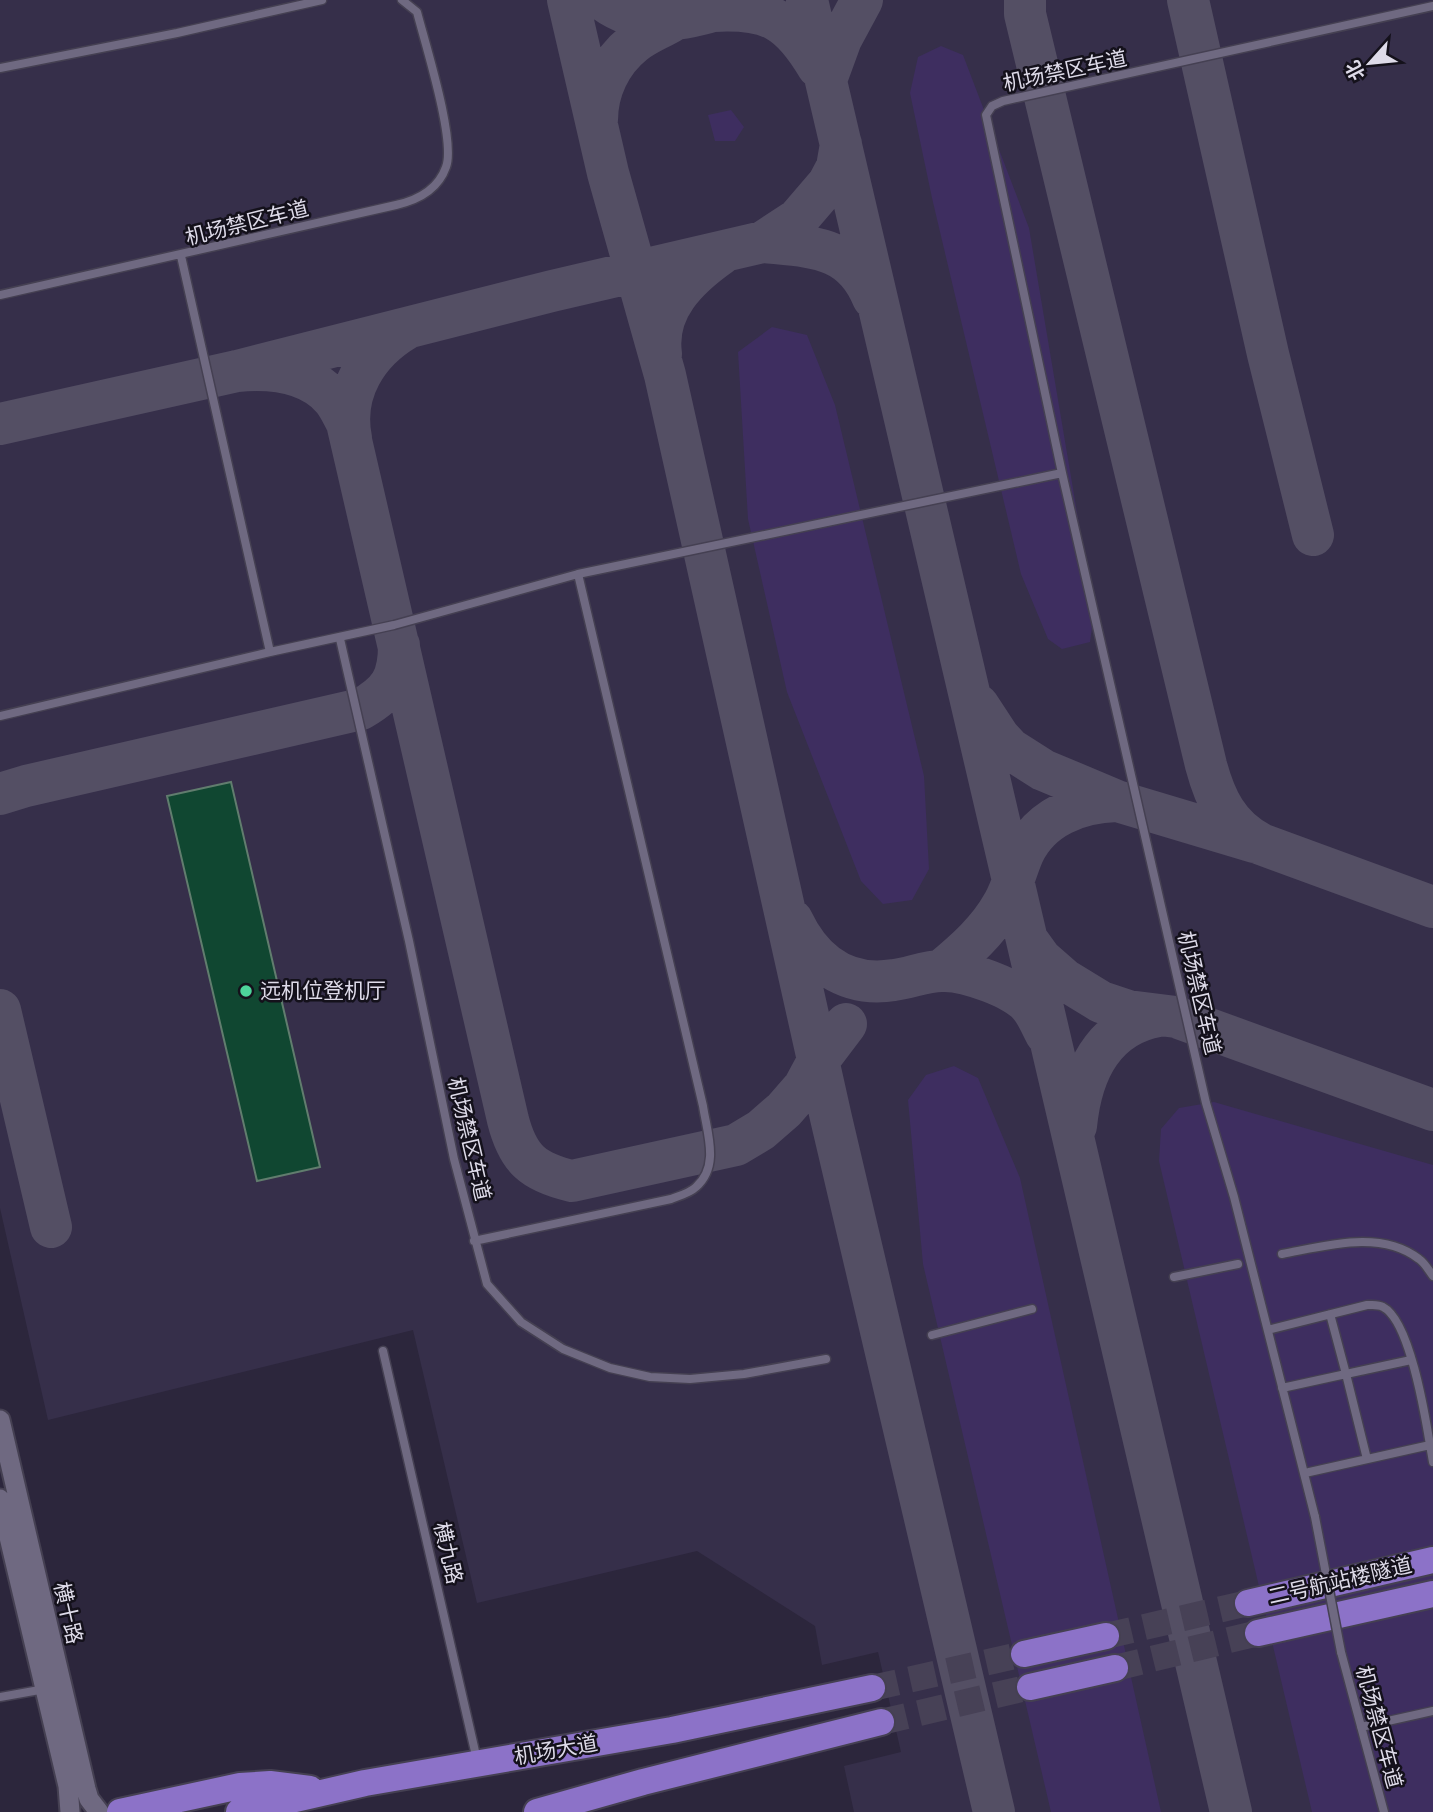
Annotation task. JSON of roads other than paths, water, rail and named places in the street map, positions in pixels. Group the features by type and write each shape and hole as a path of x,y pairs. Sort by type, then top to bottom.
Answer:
{"highway":[{"name":"二号航站楼隧道","path":"1248,1603 1433,1560"},
{"name":"二号航站楼隧道","path":"1258,1633 1433,1594"},
{"path":"1024,1654 1106,1636"},
{"path":"1030,1687 1115,1668"},
{"name":"机场大道","path":"239,1812 330,1791 672,1730 872,1688"},
{"path":"537,1812 881,1722"},
{"path":"120,1812 254,1784 330,1791"}],"street":[{"name":"横十路","path":"0,1420 53,1687 70,1812"},
{"name":"横十路","path":"0,1499 53,1687 89,1799 99,1812"}],"lane":[{"path":"0,68 177,33 322,0"},
{"name":"机场禁区车道","path":"270,652 181,256 415,200 436,185 447,165 448,141 417,12 402,0"},
{"name":"机场禁区车道","path":"1384,1812 1341,1652 1305,1473 1234,1197 1206,1104 1062,474 986,115 992,106 1003,102 1433,6"},
{"path":"0,295 181,256"},
{"path":"0,716 270,652 340,639 578,575 1062,474"},
{"path":"474,1241 671,1199 695,1189 706,1176 712,1155 703,1106 578,575"},
{"name":"机场禁区车道","path":"340,639 409,941 454,1159 487,1284 521,1322 563,1349 610,1368 649,1377 690,1380 744,1374 826,1359"},
{"path":"1282,1254 1345,1243 1390,1244 1420,1259 1433,1276"},
{"path":"1174,1278 1238,1264"},
{"path":"1268,1330 1377,1304 1384,1307 1396,1321 1411,1360 1422,1396 1433,1462"},
{"path":"932,1335 1032,1309"},
{"path":"1330,1314 1367,1459"},
{"name":"横九路","path":"383,1351 478,1763"},
{"path":"1282,1388 1411,1360"},
{"path":"1305,1473 1430,1445"},
{"path":"0,1697 53,1687"},
{"path":"1361,1727 1433,1712"}],"tunnel":[{"path":"1106,1636 1248,1603"},
{"path":"1115,1668 1258,1633"},
{"path":"872,1688 1024,1654"},
{"path":"881,1722 1030,1687"}],"place":[{"name":"远机位登机厅","path":"246,991"}]}
